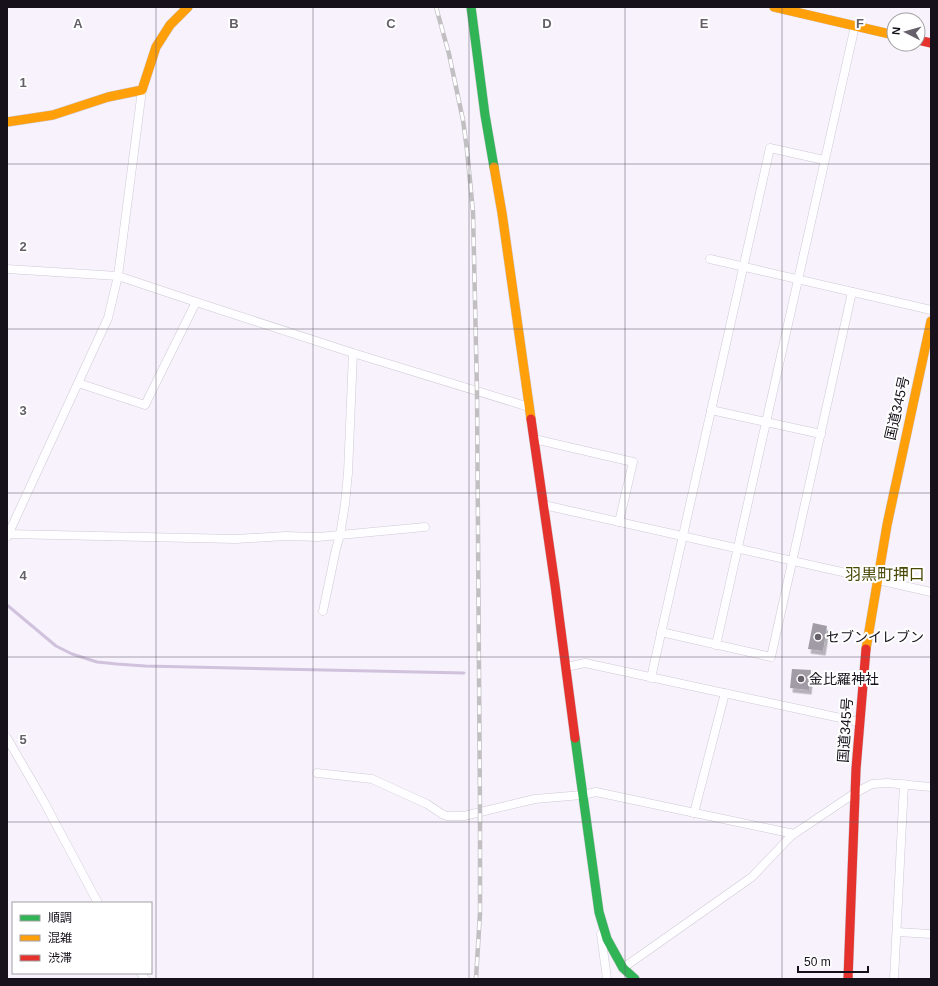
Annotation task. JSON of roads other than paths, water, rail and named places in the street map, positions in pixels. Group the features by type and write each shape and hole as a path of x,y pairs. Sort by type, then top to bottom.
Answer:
{"main road":[{"path":"7,122 53,115 108,97 142,90 156,47 170,25 188,7"},
{"path":"471,7 485,115 502,213 544,505 599,912 607,939 623,968 634,979"},
{"path":"774,7 886,33"},
{"name":"国道345号","path":"848,979 855,793 859,722 866,650 876,580 893,491 931,321"}],"street":[{"path":"716,645 855,26"},
{"path":"142,90 118,276 108,318 8,536 236,539 285,536 318,537 425,527"},
{"path":"651,678 770,148 824,160"},
{"path":"710,259 931,310"},
{"path":"7,269 118,276 353,353 529,407"},
{"path":"661,632 771,657 852,292"},
{"path":"78,383 145,406 196,302"},
{"path":"323,611 340,535 345,504 348,473 353,353"},
{"path":"711,410 820,434"},
{"path":"534,440 633,462 619,522"},
{"path":"544,505 931,592"},
{"path":"566,668 585,663 859,722"},
{"path":"694,813 725,693"},
{"path":"7,738 43,800 97,902"},
{"path":"317,773 372,779 427,804 447,816 464,816 536,799 582,795 596,792 794,834"},
{"path":"623,968 752,877 794,834 855,793 872,784 887,783 931,787"},
{"path":"894,979 904,784"},
{"path":"599,912 607,979"},
{"path":"897,932 931,934"}],"waterway":[{"path":"7,605 56,646 72,654 97,662 145,666 464,673"}],"railway":[{"path":"436,7 449,54 463,120 473,212 477,391 480,812 480,913 476,979"}],"place":[{"name":"セブンイレブン","path":"818,637"},
{"name":"金比羅神社","path":"801,679"}],"district":[{"name":"羽黒町押口","path":"885,574"}]}
